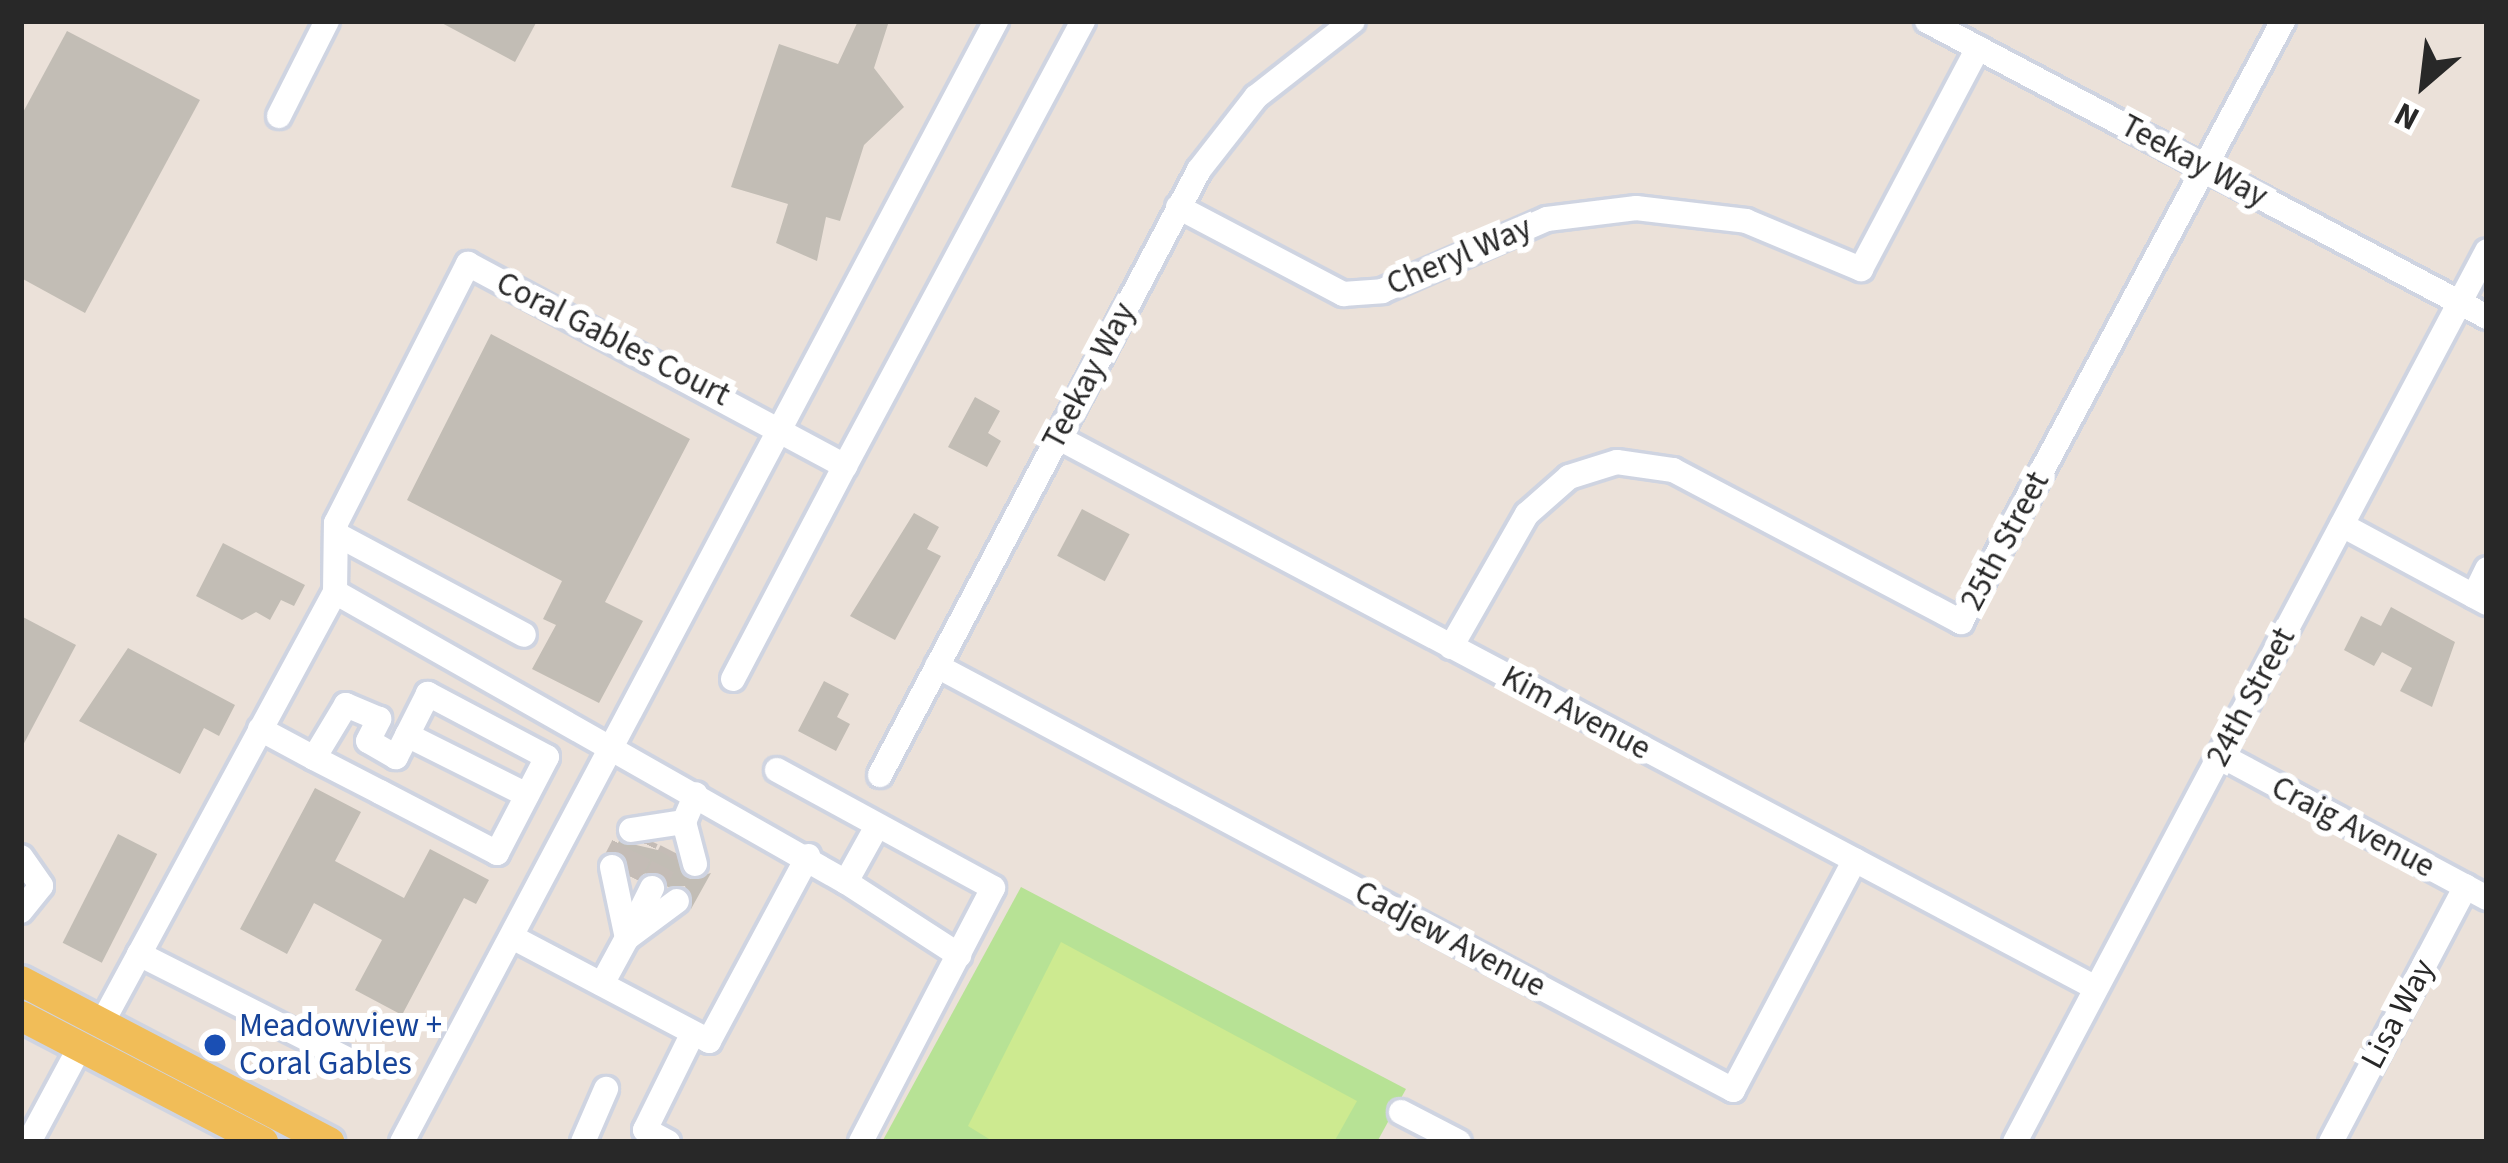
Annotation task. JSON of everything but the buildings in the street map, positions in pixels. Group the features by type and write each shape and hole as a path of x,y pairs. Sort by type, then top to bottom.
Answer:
{"main road":[{"path":"21,981 329,1142"},
{"path":"21,1016 263,1142"}],"street":[{"path":"279,116 327,21"},
{"path":"403,1142 996,21"},
{"path":"733,679 1083,21"},
{"name":"Teekay Way","path":"880,775 1178,207 1256,97 1354,21"},
{"name":"Teekay Way","path":"1927,21 2487,317"},
{"name":"25th Street","path":"1451,646 1527,514 1569,477 1617,462 1673,470 1961,622 2283,21"},
{"name":"Cheryl Way","path":"1178,207 1343,294 1382,291 1547,219 1636,208 1746,221 1861,268 1978,47"},
{"name":"24th Street","path":"2014,1142 2487,251"},
{"name":"Coral Gables Court","path":"335,592 336,534 468,264 780,426"},
{"path":"780,426 845,466"},
{"name":"Kim Avenue","path":"1057,437 2096,988"},
{"path":"2342,525 2480,599 2487,569"},
{"path":"336,534 524,635"},
{"path":"102,1023 335,592 808,856 959,955"},
{"name":"Cadjew Avenue","path":"938,666 1733,1090 1855,860"},
{"path":"260,729 496,853 547,757 428,694 380,792"},
{"path":"314,758 346,705 379,719 368,741 402,746 527,795"},
{"name":"Craig Avenue","path":"2220,754 2476,892"},
{"path":"777,770 993,888 861,1142"},
{"path":"670,851 696,794"},
{"path":"639,834 684,822"},
{"path":"684,822 695,864"},
{"path":"846,882 877,826"},
{"path":"512,937 709,1041 808,856"},
{"path":"21,857 40,886 21,910"},
{"path":"602,985 627,938 631,877 627,938"},
{"name":"Lisa Way","path":"2331,1142 2476,892"},
{"path":"627,938 677,902"},
{"path":"139,954 355,1063"},
{"path":"668,1142 645,1130 693,1033"},
{"path":"29,1142 80,1046"},
{"path":"583,1142 606,1089"},
{"path":"1401,1112 1459,1142"}],"green space":[{"path":"1021,887 1406,1089 1377,1142 882,1142"},
{"path":"1061,942 1357,1101 1334,1142 994,1142 968,1126"}],"tunnel":[{"path":"612,867 631,830"},
{"path":"629,876 647,839"},
{"path":"652,888 671,851"}],"place":[{"name":"Meadowview + Coral Gables","path":"215,1045"}]}
